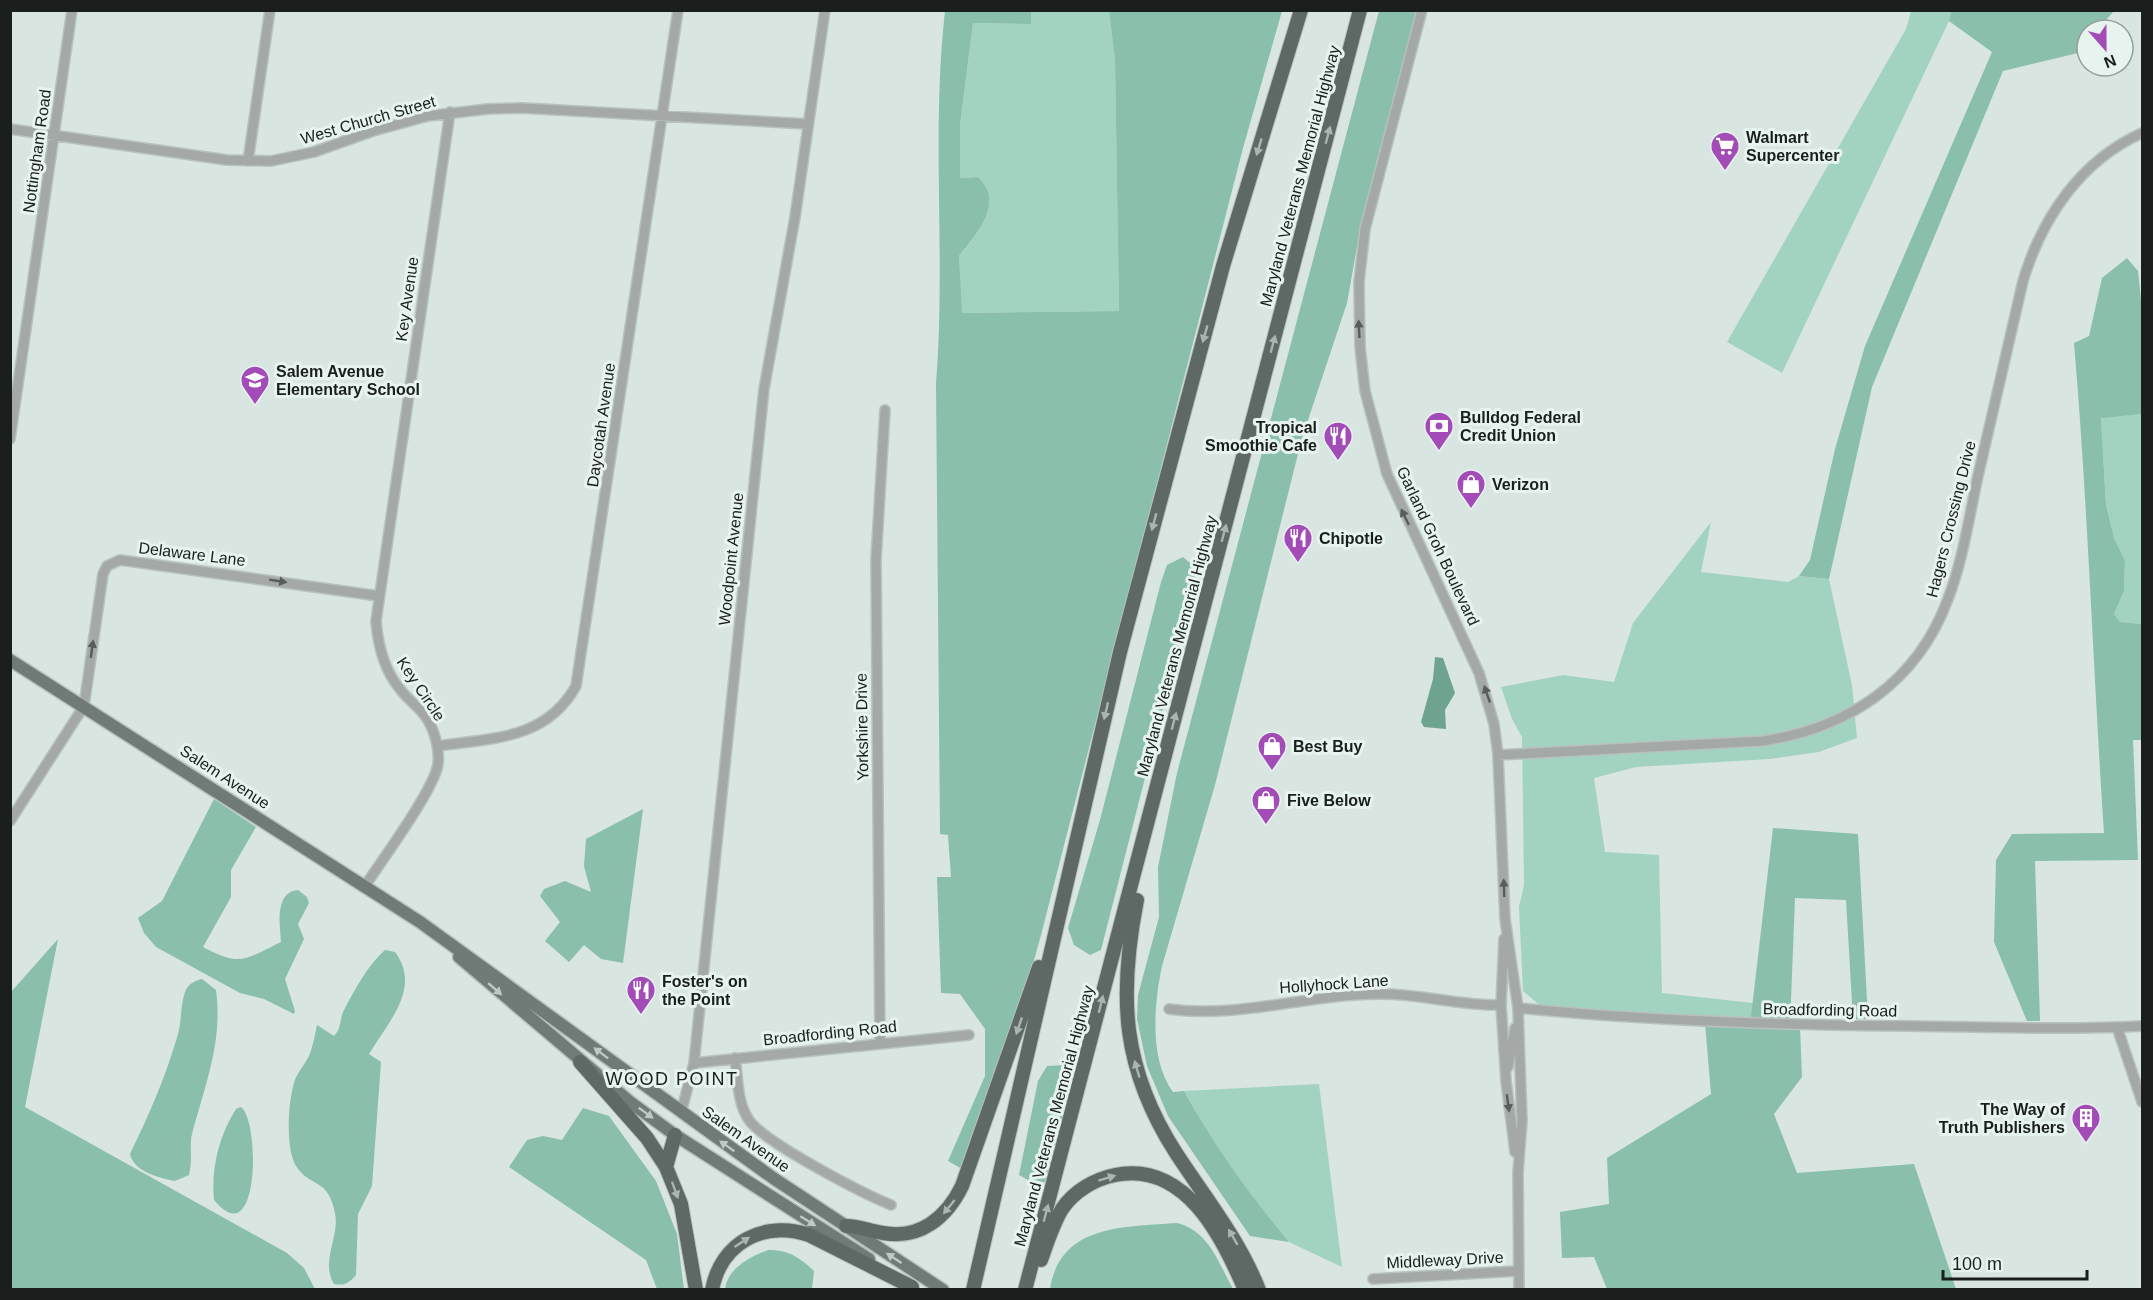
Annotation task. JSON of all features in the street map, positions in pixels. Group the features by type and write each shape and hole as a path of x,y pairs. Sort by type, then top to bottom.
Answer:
{"highway":[{"path":"1269,115 1291,10"},
{"path":"973,1290 1120,652 1220,277 1301,10"},
{"name":"Maryland Veterans Memorial Highway","path":"1027,1290 1360,10"},
{"path":"1160,778 1128,957 1125,1012 1130,1040 1145,1096 1159,1126 1234,1236 1259,1290"},
{"path":"846,1226 861,1226 882,1233 914,1232 938,1220 956,1198 1020,1024 1065,891"},
{"path":"580,1062 634,1122 666,1167 681,1204 696,1290"},
{"path":"666,1167 675,1134"},
{"path":"1027,1290 1062,1209 1074,1196 1103,1177 1138,1173 1170,1183 1194,1203 1222,1242 1245,1290"},
{"path":"712,1290 715,1275 730,1251 754,1234 780,1230 795,1230 810,1235 915,1288"}],"main road":[{"name":"Salem Avenue","path":"10,660 420,922 506,982 681,1113 943,1290"},
{"name":"Salem Avenue","path":"420,922 580,1062 675,1134 915,1288"},
{"path":"675,1134 681,1113"}],"street":[{"name":"Nottingham Road","path":"10,439 72,10"},
{"path":"248,161 270,10"},
{"name":"Daycotah Avenue","path":"437,746 514,734 534,728 559,710 576,686 678,10"},
{"name":"Woodpoint Avenue","path":"681,1113 694,1063 764,389 825,10"},
{"name":"Garland Groh Boulevard","path":"1422,10 1365,229 1359,282 1360,347 1365,391 1390,483 1479,673 1490,704 1498,755 1505,919 1500,1005 1506,1082 1518,1172"},
{"name":"West Church Street","path":"10,129 248,161 292,158 402,122 450,112 522,108 808,124"},
{"name":"Key Avenue","path":"379,596 450,112"},
{"name":"Hagers Crossing Drive","path":"1498,755 1752,742 1795,736 1823,728 1855,712 1880,695 1904,672 1937,624 1951,590 2023,280 2033,247 2049,218 2079,178 2104,157 2142,133"},
{"name":"Yorkshire Drive","path":"880,1044 876,559 885,410"},
{"name":"Delaware Lane","path":"84,706 103,574 107,566 120,560 379,596"},
{"name":"Key Circle","path":"365,886 435,777 438,763 437,746 425,716 398,688 381,655 376,621 379,596"},
{"path":"10,821 84,706"},
{"name":"Garland Groh Boulevard","path":"1505,919 1518,1008 1522,1121 1518,1172 1519,1290"},
{"path":"1503,956 1518,1008 1506,1082"},
{"name":"Hollyhock Lane","path":"1169,1009 1205,1011 1377,994 1432,996 1480,1005 1500,1005"},
{"name":"Broadfording Road","path":"1518,1008 1589,1016 1813,1025 2142,1026"},
{"path":"2117,1027 2142,1102"},
{"name":"Broadfording Road","path":"694,1063 969,1035"},
{"path":"735,1058 741,1102 755,1127 864,1193 891,1205"},
{"name":"Middleway Drive","path":"1373,1280 1518,1271"}],"shaded area":[{"path":"945,11 1031,11 1031,24 973,23 960,125 960,178 978,177 986,187 989,207 974,237 959,256 962,313 1119,311 1115,60 1109,11 1282,11 1243,148 1041,935 1015,1028 964,1170 948,1161 985,1076 985,1029 960,994 941,993 937,877 951,877 948,835 940,834 936,384 940,290 939,104"},
{"path":"1031,11 1109,11 1115,60 1119,311 961,313 959,256 974,238 986,218 989,207 986,187 978,177 960,178 960,125 973,23 1031,24"},
{"path":"1379,11 1416,11 1357,247 1347,303 1302,438 1215,785 1162,966 1157,997 1157,1048 1165,1079 1173,1092 1184,1091 1233,1169 1289,1242 1250,1236 1168,1116 1147,1066 1137,1019 1138,995 1159,917 1158,867 1177,773"},
{"path":"1911,11 1951,11 1949,21 1782,373 1727,342 1906,29"},
{"path":"1951,11 2114,11 2108,18 2075,18 2075,54 2003,71 1872,387 1829,579 1799,576 1810,560 1835,449 1865,346 1992,52 1949,21"},
{"path":"2127,258 2138,271 2142,309 2142,414 2101,418 2106,505 2114,538 2125,561 2124,591 2114,614 2120,622 2142,624 2142,740 2133,740 2138,860 2035,861 2040,1021 2027,1021 1994,942 1996,860 2012,834 2104,833 2074,343 2089,336 2102,278"},
{"path":"2142,414 2142,624 2120,622 2114,614 2124,591 2125,561 2114,538 2106,505 2101,417"},
{"path":"1711,522 1701,572 1788,582 1799,576 1829,579 1852,685 1857,738 1819,752 1770,759 1636,767 1594,778 1605,852 1659,855 1662,993 1753,1003 1750,1025 1551,1015 1523,991 1519,907 1524,885 1522,737 1512,719 1501,687 1563,675 1614,682 1633,623"},
{"path":"1183,557 1196,568 1194,586 1101,950 1090,955 1074,945 1068,928 1100,820 1161,582 1167,565"},
{"path":"1435,657 1443,658 1455,693 1445,710 1446,729 1424,727 1421,722 1433,679"},
{"path":"214,799 256,827 231,870 231,897 203,947 226,957 242,959 281,942 282,903 290,892 298,890 307,897 309,903 298,924 304,939 285,979 294,1014 264,999 240,993 156,947 144,933 138,918 162,901"},
{"path":"643,809 623,963 601,959 584,945 569,962 545,941 560,922 540,896 544,889 565,881 591,892 584,866 586,839"},
{"path":"1773,828 1858,834 1868,1019 1853,1019 1846,900 1795,898 1790,1026 1800,1027 1802,1077 1774,1114 1797,1173 1914,1164 1956,1289 1607,1289 1594,1257 1562,1258 1560,1212 1609,1204 1607,1158 1711,1094 1705,1023 1750,1025"},
{"path":"58,939 25,1107 287,1253 304,1268 315,1289 11,1289 11,992"},
{"path":"385,950 395,952 402,965 405,979 404,992 393,1017 369,1054 381,1062 372,1186 358,1214 356,1275 341,1285 334,1284 329,1266 336,1222 332,1202 323,1188 301,1173 290,1148 291,1099 295,1080 310,1052 317,1025 334,1036 357,986 367,970"},
{"path":"202,979 216,990 218,1009 215,1045 192,1134 189,1175 175,1181 142,1170 132,1160 130,1154 168,1065 179,1029 185,992 192,983"},
{"path":"1065,1065 1072,1081 1045,1182 1037,1185 1019,1175 1038,1081 1047,1066"},
{"path":"1319,1084 1342,1267 1289,1242 1245,1190 1213,1142 1184,1091"},
{"path":"241,1107 247,1117 251,1135 252,1179 248,1199 240,1211 229,1213 214,1200 215,1164 230,1119 236,1109"},
{"path":"583,1108 609,1116 656,1181 677,1234 684,1289 657,1289 646,1260 509,1167 527,1140 543,1136 562,1140"},
{"path":"1177,1223 1188,1227 1205,1240 1233,1289 1050,1289 1056,1268 1067,1252 1081,1241 1098,1233 1117,1229"},
{"path":"768,1250 788,1253 809,1266 814,1271 812,1289 725,1289 735,1269 747,1260"}],"place":[{"name":"Walmart Supercenter","path":"1725,172"},
{"name":"Salem Avenue Elementary School","path":"255,406"},
{"name":"Bulldog Federal Credit Union","path":"1439,452"},
{"name":"Tropical Smoothie Cafe","path":"1338,462"},
{"name":"Verizon","path":"1471,510"},
{"name":"Chipotle","path":"1298,564"},
{"name":"Best Buy","path":"1272,772"},
{"name":"Five Below","path":"1266,826"},
{"name":"Foster's on the Point","path":"641,1016"},
{"name":"The Way of Truth Publishers","path":"2086,1144"}],"district":[{"name":"WOOD POINT","path":"672,1079"}]}
